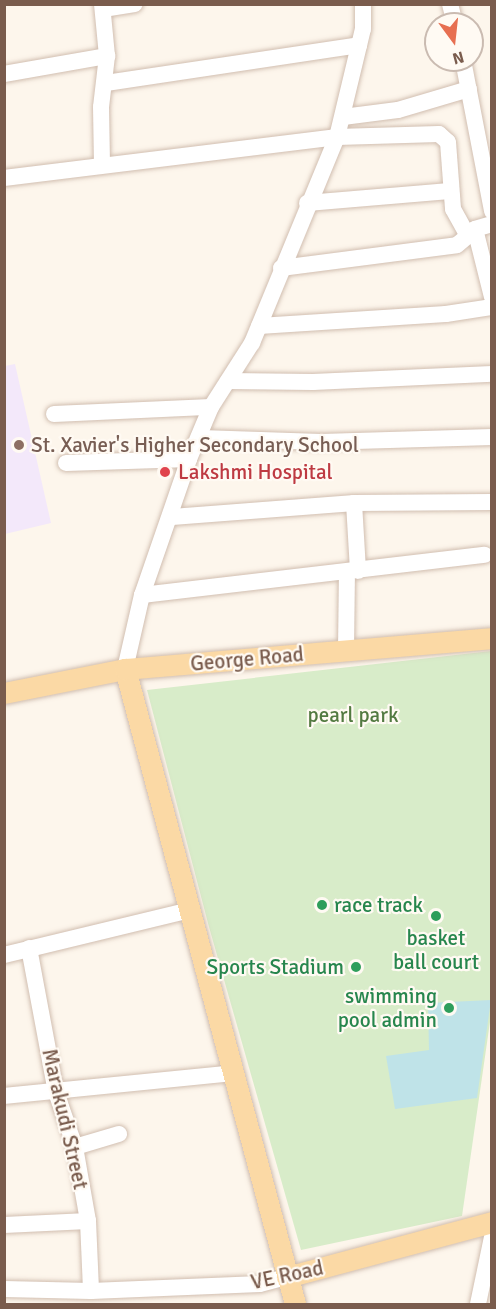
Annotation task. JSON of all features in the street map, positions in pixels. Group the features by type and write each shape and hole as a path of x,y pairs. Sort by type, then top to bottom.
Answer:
{"main road":[{"name":"George Road","path":"4,693 125,669 492,638"},
{"path":"125,669 295,1305"},
{"name":"VE Road","path":"287,1277 492,1222"}],"street":[{"path":"102,164 101,107 106,83 107,56 103,7 135,4"},
{"path":"125,669 142,595 171,517 189,459 200,438 211,407 259,326 307,203 337,137 359,45 363,4"},
{"path":"106,83 359,45"},
{"path":"4,74 107,56"},
{"path":"465,72 492,211"},
{"path":"343,117 398,110 469,89"},
{"path":"398,110 403,136"},
{"path":"4,178 102,164 337,137 447,137 449,191 478,229 492,297"},
{"path":"307,203 449,191"},
{"path":"281,268 457,245 478,229"},
{"path":"259,326 446,314 492,307"},
{"path":"228,381 313,382 492,374"},
{"path":"54,414 211,407"},
{"path":"200,438 321,442 492,436"},
{"path":"66,464 189,459"},
{"path":"171,517 354,503 492,502"},
{"path":"346,651 354,503"},
{"path":"142,595 485,555"},
{"path":"4,955 190,910"},
{"name":"Marakudi Street","path":"29,948 56,1092 75,1147 88,1221 92,1291"},
{"path":"4,1096 56,1092 87,1085 233,1073"},
{"path":"75,1147 119,1134"},
{"path":"4,1226 88,1221"},
{"path":"478,1305 492,1237"},
{"name":"VE Road","path":"4,1289 92,1291 260,1284 287,1277"}],"shaded area":[{"name":"St. Xavier's Higher Secondary School","path":"15,364 51,523 5,534 5,366"}],"green space":[{"name":"Sports Stadium","path":"491,651 492,1008 462,1216 301,1250 209,927 147,690"}],"water":[{"path":"491,1000 477,1098 395,1109 386,1056 429,1050 428,1003"}],"place":[{"name":"St. Xavier's Higher Secondary School","path":"19,445"},
{"name":"Lakshmi Hospital","path":"165,472"},
{"name":"race track","path":"322,905"},
{"name":"basket ball court","path":"436,916"},
{"name":"Sports Stadium","path":"356,967"},
{"name":"swimming pool admin","path":"449,1008"}],"park label":[{"name":"pearl park","path":"353,715"}]}
